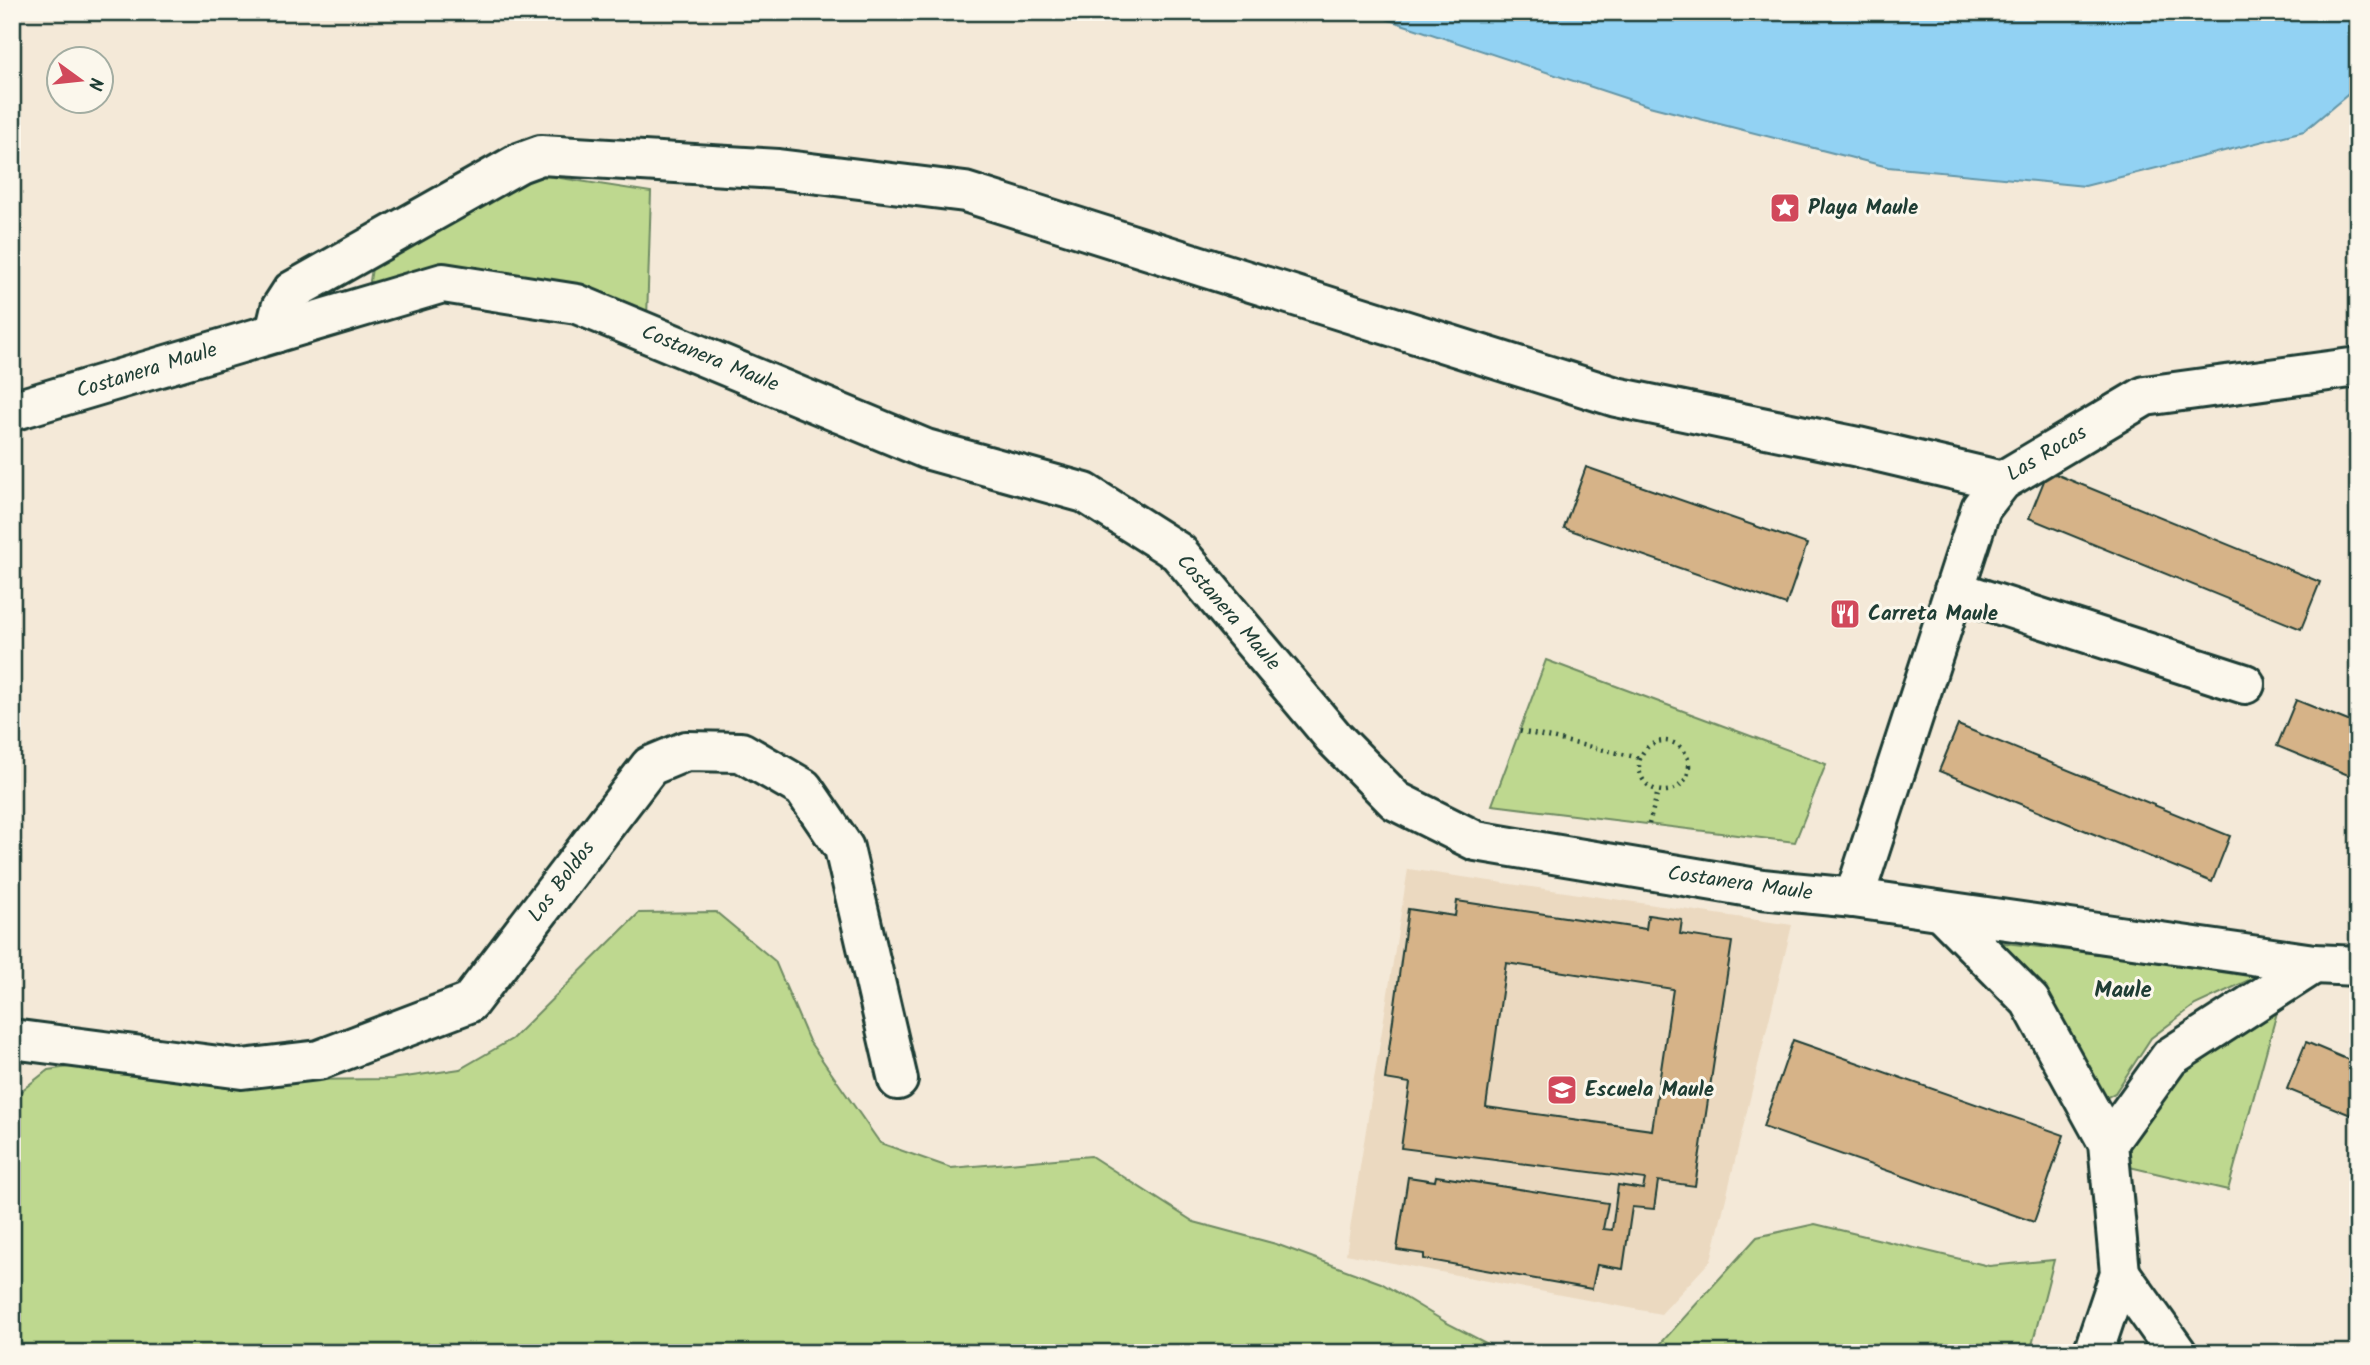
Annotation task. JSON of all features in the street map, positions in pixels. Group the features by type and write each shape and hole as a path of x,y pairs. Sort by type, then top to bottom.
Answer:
{"street":[{"path":"275,333 281,308 292,291 519,163 541,155 778,169 965,192 1616,397 1858,447 2002,481"},
{"name":"Costanera Maule","path":"12,411 443,283 577,304 926,449 1085,493 1178,552 1335,739 1396,801 1476,841 1762,890 1854,898 2314,964 2358,966"},
{"name":"Las Rocas","path":"1854,898 1981,508 2002,481 2145,396 2358,367"},
{"path":"1954,590 2245,684"},
{"name":"Los Boldos","path":"12,1039 242,1069 319,1060 469,1003 650,766 686,751 741,752 803,788 844,848 898,1080"},
{"path":"1941,911 2030,1000 2108,1143 2120,1273 2093,1353"},
{"path":"2108,1143 2170,1057 2314,964"},
{"path":"2120,1273 2177,1353"}],"path":[{"path":"1520,731 1640,758"},
{"path":"1658,741 1672,742 1686,753 1688,770 1682,783 1667,791 1658,791 1650,788 1640,775 1640,758 1645,749 1658,741"},
{"path":"1649,824 1658,791"}],"shaded area":[{"name":"Escuela Maule","path":"1408,869 1792,925 1711,1260 1661,1314 1346,1254"}],"green space":[{"path":"528,173 651,192 647,319 378,286 370,281 372,268 379,263"},
{"path":"1546,660 1826,764 1795,842 1492,805"},
{"path":"716,912 775,961 809,1041 880,1143 951,1168 1091,1156 1194,1222 1276,1244 1381,1283 1447,1323 1505,1353 12,1353 12,1098 48,1070 116,1060 292,1080 392,1079 460,1069 512,1039 639,913"},
{"path":"1987,941 2264,973 2195,1005 2151,1038 2115,1093 2104,1099"},
{"path":"2279,1005 2228,1190 2121,1165 2126,1133 2173,1065"},
{"path":"1815,1224 1989,1266 2054,1260 2030,1353 1648,1353 1654,1351 1757,1237"}],"water":[{"path":"1365,12 2358,12 2351,22 2358,27 2358,86 2304,131 2085,186 1888,167 1649,106"}],"building":[{"path":"1586,467 1807,544 1786,605 1564,528"},
{"path":"2048,471 2320,582 2301,629 2029,518"},
{"path":"2296,700 2358,725 2358,779 2277,746"},
{"path":"1958,725 2230,836 2212,882 1939,771"},
{"path":"1457,901 1646,929 1648,915 1682,920 1680,934 1732,942 1695,1186 1658,1181 1654,1209 1632,1207 1623,1269 1597,1265 1592,1289 1424,1259 1424,1254 1397,1250 1408,1177 1435,1181 1436,1176 1608,1203 1603,1229 1612,1230 1618,1185 1643,1189 1645,1179 1401,1148 1410,1083 1385,1079 1408,909 1455,916","holes":["1506,963 1673,989 1652,1130 1486,1107"]},
{"path":"1793,1040 2064,1135 2034,1222 1763,1127"},
{"path":"2306,1042 2358,1064 2358,1118 2287,1089"}],"place":[{"name":"Playa Maule","path":"1785,208"},
{"name":"Carreta Maule","path":"1845,614"},
{"name":"Escuela Maule","path":"1562,1090"}],"district":[{"name":"Maule","path":"2123,991"}]}
